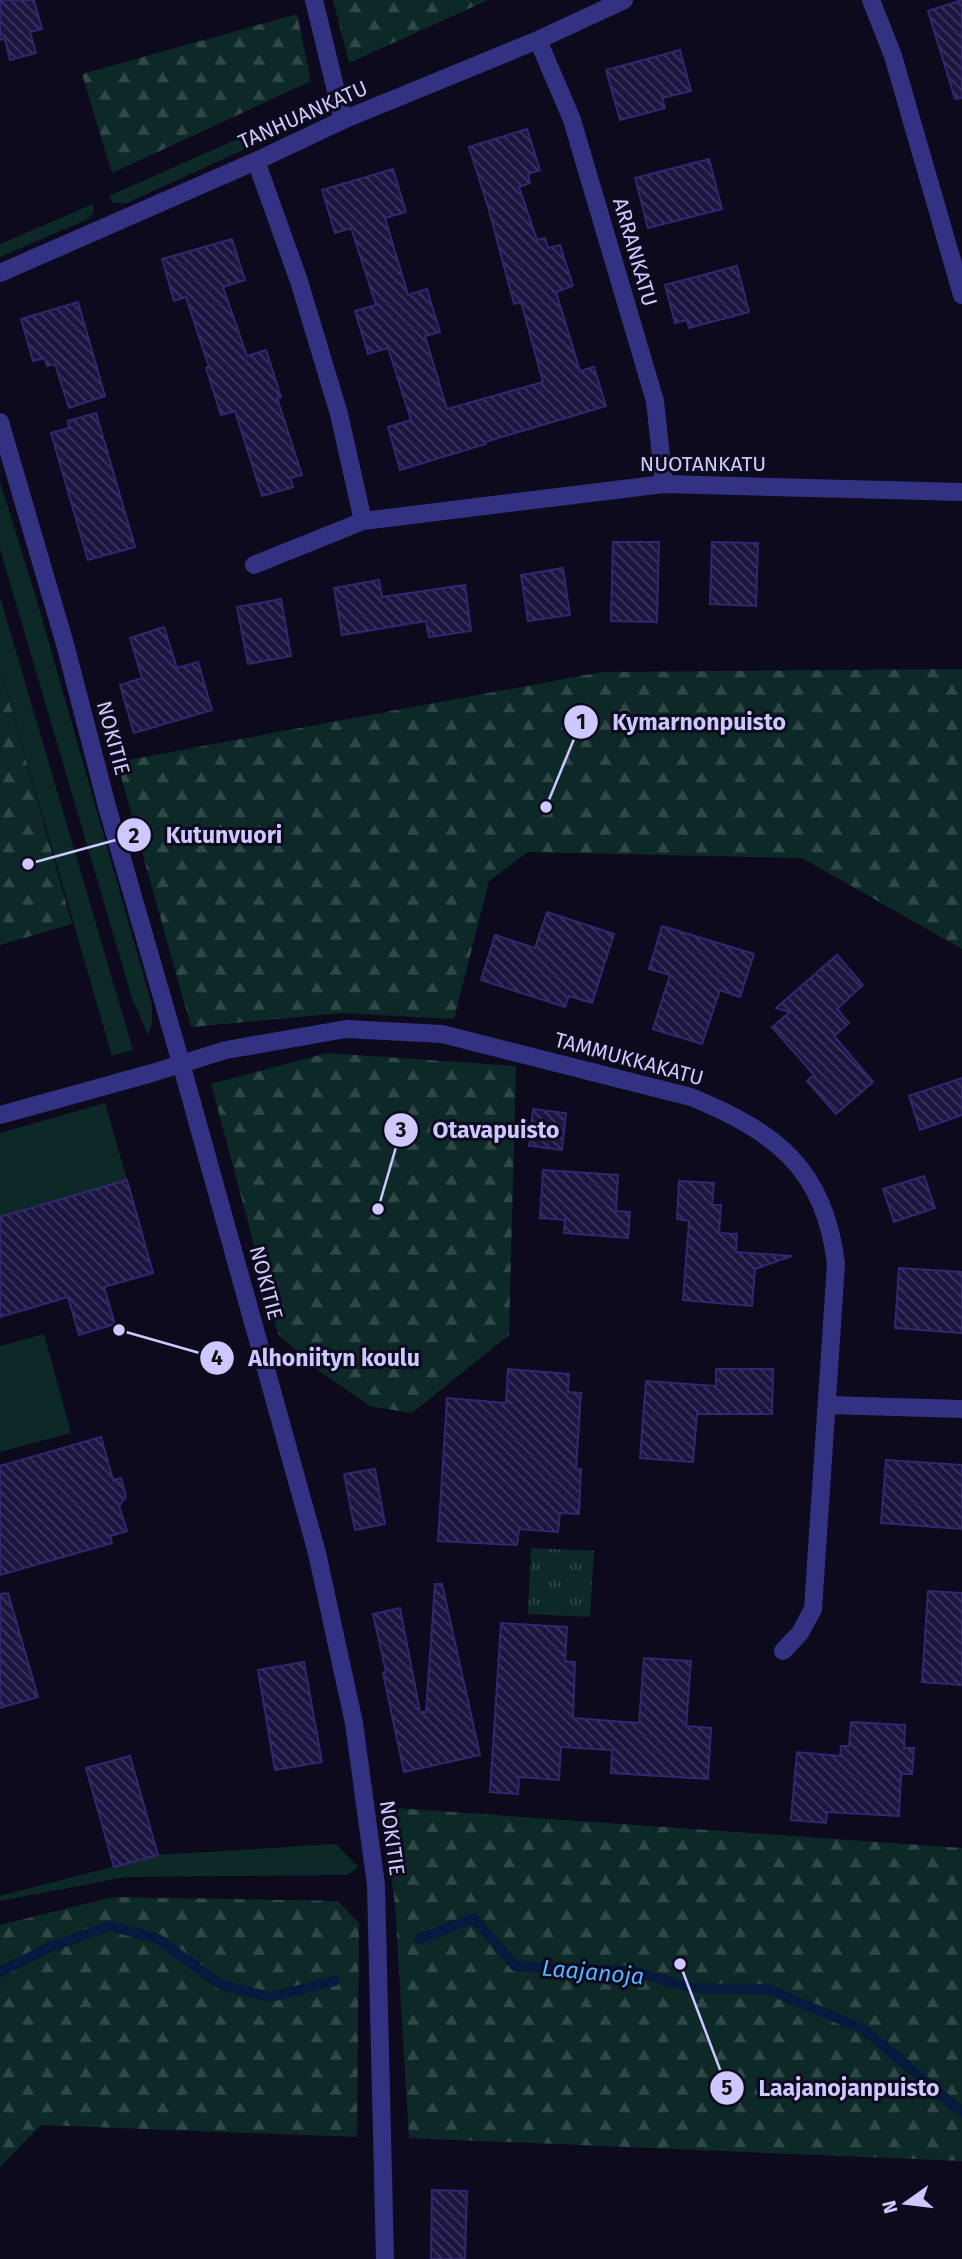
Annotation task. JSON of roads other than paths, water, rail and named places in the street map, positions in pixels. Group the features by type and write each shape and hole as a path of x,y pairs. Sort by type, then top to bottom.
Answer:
{"street":[{"path":"314,0 343,120"},
{"name":"TANHUANKATU","path":"0,272 256,161 343,120 538,40 624,0"},
{"path":"871,0 893,55 962,295"},
{"name":"ARRANKATU","path":"538,40 572,120 655,401 664,484"},
{"path":"256,161 299,281 340,414 363,521"},
{"name":"NOKITIE","path":"0,422 65,644 111,821 317,1553 354,1723 376,1885 385,2259"},
{"name":"NUOTANKATU","path":"254,565 363,521 664,484 962,492"},
{"name":"TAMMUKKAKATU","path":"0,1115 226,1050 346,1029 442,1034 691,1097 754,1129 788,1154 808,1177 823,1203 833,1237 836,1264 813,1609 800,1633 783,1651"},
{"path":"828,1405 962,1409"}],"waterway":[{"name":"Laajanoja","path":"419,1939 474,1918 515,1966 633,1971 691,1988 767,1989 863,2029 962,2112"},
{"name":"Laajanoja","path":"0,1972 50,1947 110,1926 158,1939 221,1985 270,1997 335,1981"}],"place":[{"name":"Kymarnonpuisto","path":"546,807"},
{"name":"Kutunvuori","path":"28,864"},
{"name":"Otavapuisto","path":"378,1209"},
{"name":"Alhoniityn koulu","path":"119,1330"},
{"name":"Laajanojanpuisto","path":"680,1964"}]}
